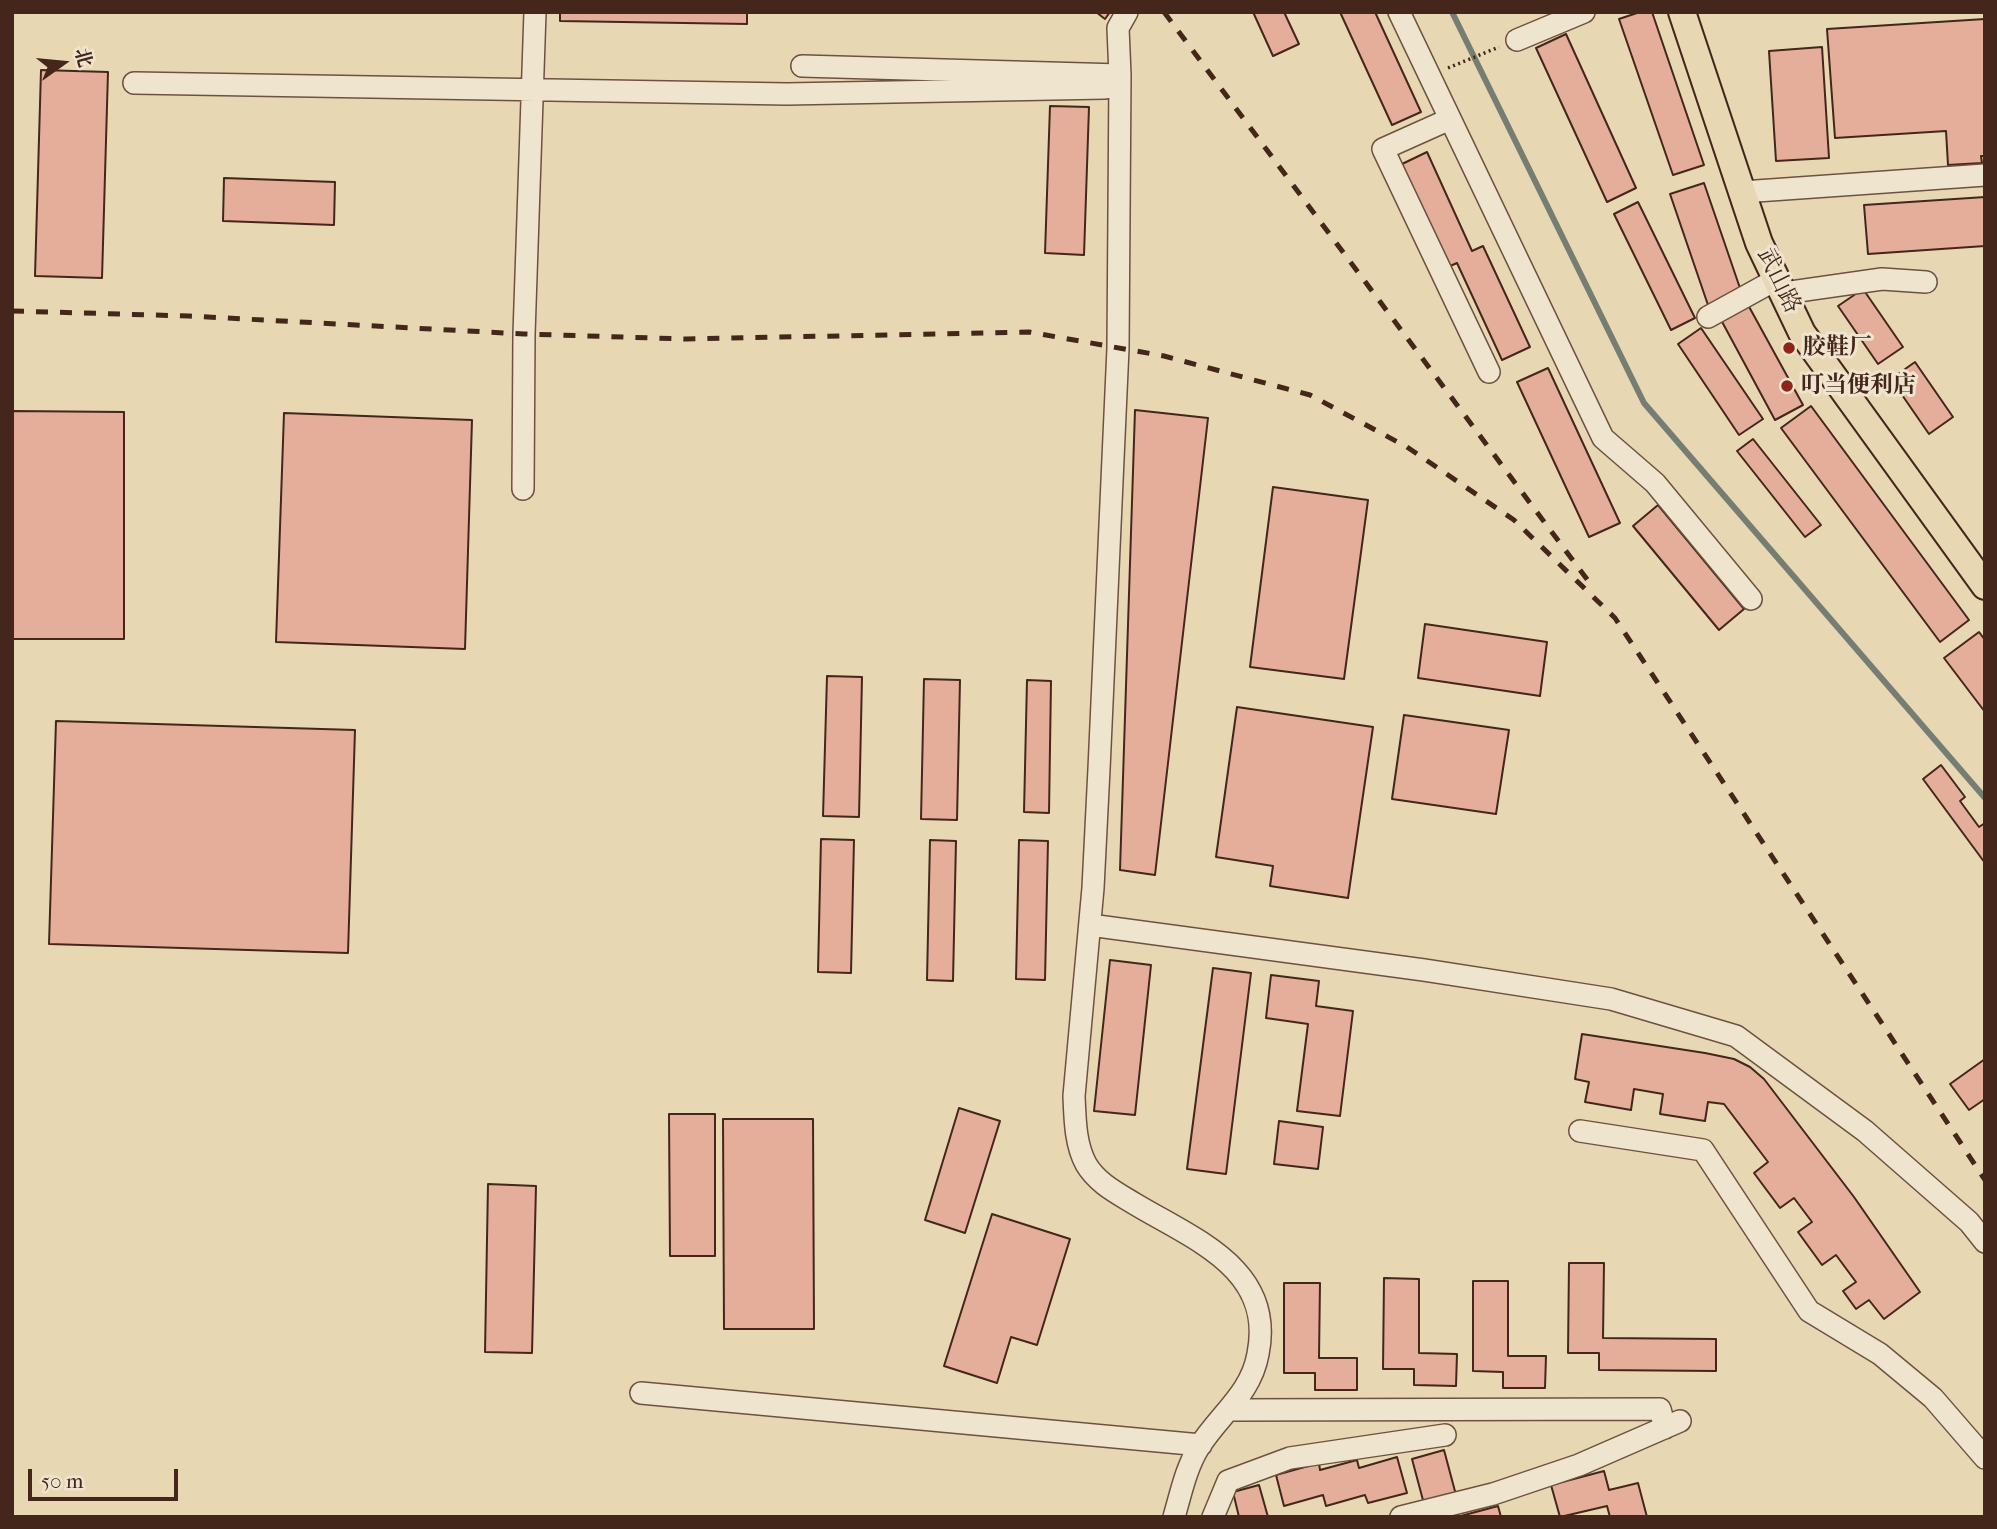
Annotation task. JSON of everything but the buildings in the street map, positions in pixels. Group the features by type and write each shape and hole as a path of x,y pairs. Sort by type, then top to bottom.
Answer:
{"main road":[{"name":"武山路","path":"1682,12 1759,243 1802,333 1983,581"}],"street":[{"path":"523,489 524,334 535,12"},
{"path":"1127,12 1118,29 1118,348 1098,796 1090,925 1074,1096 1076,1124 1086,1164 1098,1179 1113,1191 1215,1251 1252,1289 1260,1323 1258,1357 1247,1387 1200,1445 1189,1464 1174,1517"},
{"path":"1399,12 1603,438 1655,483 1751,599"},
{"path":"1517,40 1584,12"},
{"path":"802,66 1120,81"},
{"path":"134,83 787,94 1120,81"},
{"path":"1450,119 1383,149 1489,372"},
{"path":"1742,192 1985,175"},
{"path":"1708,317 1780,286 1882,279 1926,282"},
{"path":"1090,925 1424,970 1611,999 1736,1037 1865,1131 1969,1222 1985,1242"},
{"path":"1580,1131 1703,1150 1809,1311 1891,1362 1933,1398 1985,1458"},
{"path":"641,1393 1200,1445"},
{"path":"1230,1410 1660,1409 1673,1425 1579,1465 1493,1494 1401,1517"},
{"path":"1213,1517 1228,1481 1290,1458 1445,1435"}],"path":[{"path":"1461,63 1517,40"}],"waterway":[{"path":"1452,12 1644,403 1985,798"}],"railway":[{"path":"1164,12 1589,582"},
{"path":"12,311 189,316 524,334 687,339 1029,332 1164,356 1310,395 1407,447 1514,520 1615,618 1985,1180"}],"place":[{"name":"胶鞋厂","path":"1789,348"},
{"name":"叮当便利店","path":"1787,386"}]}
